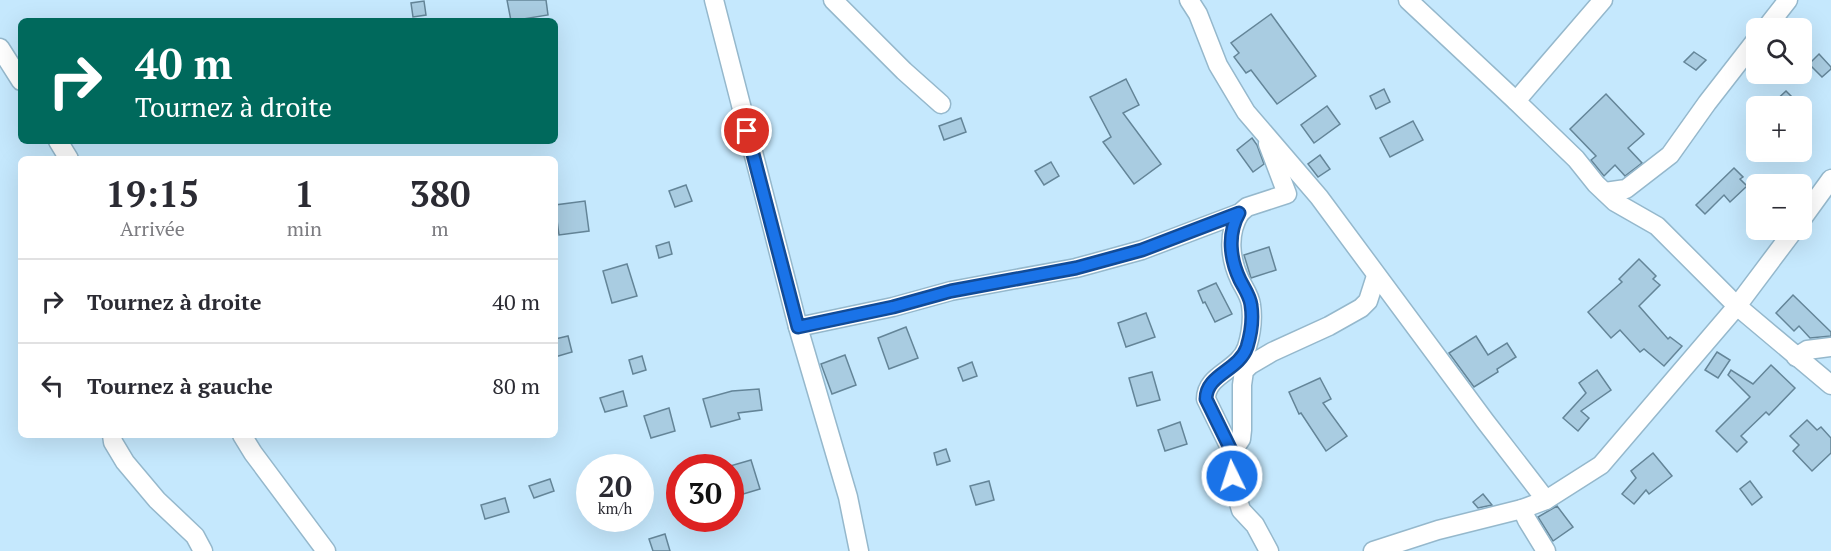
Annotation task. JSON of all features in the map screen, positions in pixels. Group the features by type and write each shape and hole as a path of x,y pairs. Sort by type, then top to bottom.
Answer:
{"street":[{"path":"714,0 798,327 848,497 859,551"},
{"path":"833,0 904,71 941,104"},
{"path":"1189,0 1198,14 1218,65 1246,112 1319,197 1546,500"},
{"path":"1408,0 1576,159 1615,202 1657,226 1737,306 1831,385"},
{"path":"1516,101 1603,0"},
{"path":"1774,18 1788,0"},
{"path":"0,48 18,76"},
{"path":"1605,192 1626,189 1670,155 1746,53"},
{"path":"798,327 893,307 951,291 1076,268 1142,250 1239,213 1247,207 1287,194 1263,132"},
{"path":"1812,205 1831,179"},
{"path":"1239,213 1234,222 1231,246 1238,275 1251,306 1250,333 1247,348 1239,361 1211,383 1206,399 1232,452 1232,476 1240,510 1255,525 1269,551"},
{"path":"1373,551 1438,530 1522,509 1546,500 1601,465 1737,306 1786,240"},
{"path":"1232,452 1241,439 1244,371 1272,352 1329,326 1361,308 1368,301 1377,276"},
{"path":"1796,357 1807,350 1831,347"},
{"path":"112,438 125,462 157,500 195,536 203,551"},
{"path":"244,438 326,551"},
{"path":"1522,509 1546,551"}],"building":[{"path":"507,0 546,0 548,15 510,18"},
{"path":"424,1 426,15 413,17 411,3"},
{"path":"1271,14 1316,76 1277,104 1251,70 1246,73 1234,57 1239,53 1231,43"},
{"path":"1694,52 1706,60 1696,70 1684,62"},
{"path":"1819,54 1831,69 1822,77 1812,67 1812,61"},
{"path":"1126,79 1139,105 1123,113 1161,164 1134,184 1103,142 1111,137 1090,97"},
{"path":"1384,89 1390,102 1376,109 1370,96"},
{"path":"1786,91 1791,96 1781,96"},
{"path":"1606,94 1644,134 1628,148 1642,163 1625,176 1615,165 1604,176 1591,160 1596,156 1570,129"},
{"path":"1327,106 1340,124 1314,143 1301,125"},
{"path":"961,118 966,132 944,140 939,126"},
{"path":"1413,121 1423,140 1390,157 1380,138"},
{"path":"1252,138 1264,164 1253,172 1237,150"},
{"path":"1320,155 1330,169 1318,177 1308,164"},
{"path":"1051,162 1059,176 1044,185 1035,171"},
{"path":"1734,168 1743,177 1740,179 1746,187 1730,202 1724,195 1705,214 1696,205"},
{"path":"686,185 692,201 675,207 669,191"},
{"path":"585,201 589,231 559,235 558,205"},
{"path":"669,242 672,254 659,258 656,246"},
{"path":"1269,247 1276,270 1251,278 1244,255"},
{"path":"1639,259 1656,276 1653,279 1660,285 1639,306 1668,339 1670,337 1682,346 1664,366 1644,349 1640,352 1620,330 1611,338 1588,312 1622,282 1619,279"},
{"path":"627,264 637,296 612,303 603,271"},
{"path":"1216,283 1232,314 1215,322 1198,291"},
{"path":"1793,295 1831,332 1831,336 1810,338 1799,326 1794,331 1776,313"},
{"path":"1146,313 1155,337 1126,347 1118,323"},
{"path":"906,327 918,358 889,369 878,338"},
{"path":"568,336 572,352 558,356 558,338"},
{"path":"1476,336 1488,355 1507,343 1516,357 1474,387 1449,353"},
{"path":"1717,352 1730,360 1718,378 1705,370"},
{"path":"845,355 856,385 832,394 821,364"},
{"path":"642,356 646,370 633,374 629,360"},
{"path":"972,362 977,376 963,381 958,368"},
{"path":"1771,365 1795,388 1769,415 1766,412 1741,436 1747,442 1737,452 1716,431 1750,397 1728,375 1731,370 1753,384"},
{"path":"1597,370 1611,390 1581,411 1589,418 1578,431 1563,418 1586,393 1579,383"},
{"path":"1152,372 1160,400 1137,406 1129,378"},
{"path":"1320,378 1331,399 1323,403 1347,436 1326,451 1301,413 1299,414 1289,392"},
{"path":"759,389 762,410 738,413 740,419 711,427 703,399 732,391"},
{"path":"623,391 627,406 605,412 600,398"},
{"path":"669,408 675,431 651,438 644,416"},
{"path":"1807,420 1817,430 1821,427 1831,438 1831,453 1812,471 1793,451 1799,445 1790,436"},
{"path":"1180,422 1187,444 1165,451 1158,430"},
{"path":"946,449 950,461 937,465 934,453"},
{"path":"1653,453 1672,476 1649,494 1646,490 1634,504 1622,494 1636,478 1631,471"},
{"path":"751,460 760,489 744,494 744,462"},
{"path":"550,479 554,491 534,498 529,486"},
{"path":"989,481 994,500 976,505 970,486"},
{"path":"1750,481 1762,497 1752,505 1740,489"},
{"path":"1483,494 1492,505 1478,508 1473,502"},
{"path":"505,498 509,512 485,519 481,505"},
{"path":"1557,506 1573,527 1553,541 1538,517"},
{"path":"665,534 670,551 653,551 649,539"}],"route":[{"path":"747,131 798,327 893,307 951,291 1076,268 1142,250 1239,213 1234,222 1231,246 1238,275 1251,306 1250,333 1244,355 1234,366 1211,383 1206,394 1206,399 1232,452 1232,476"}]}
